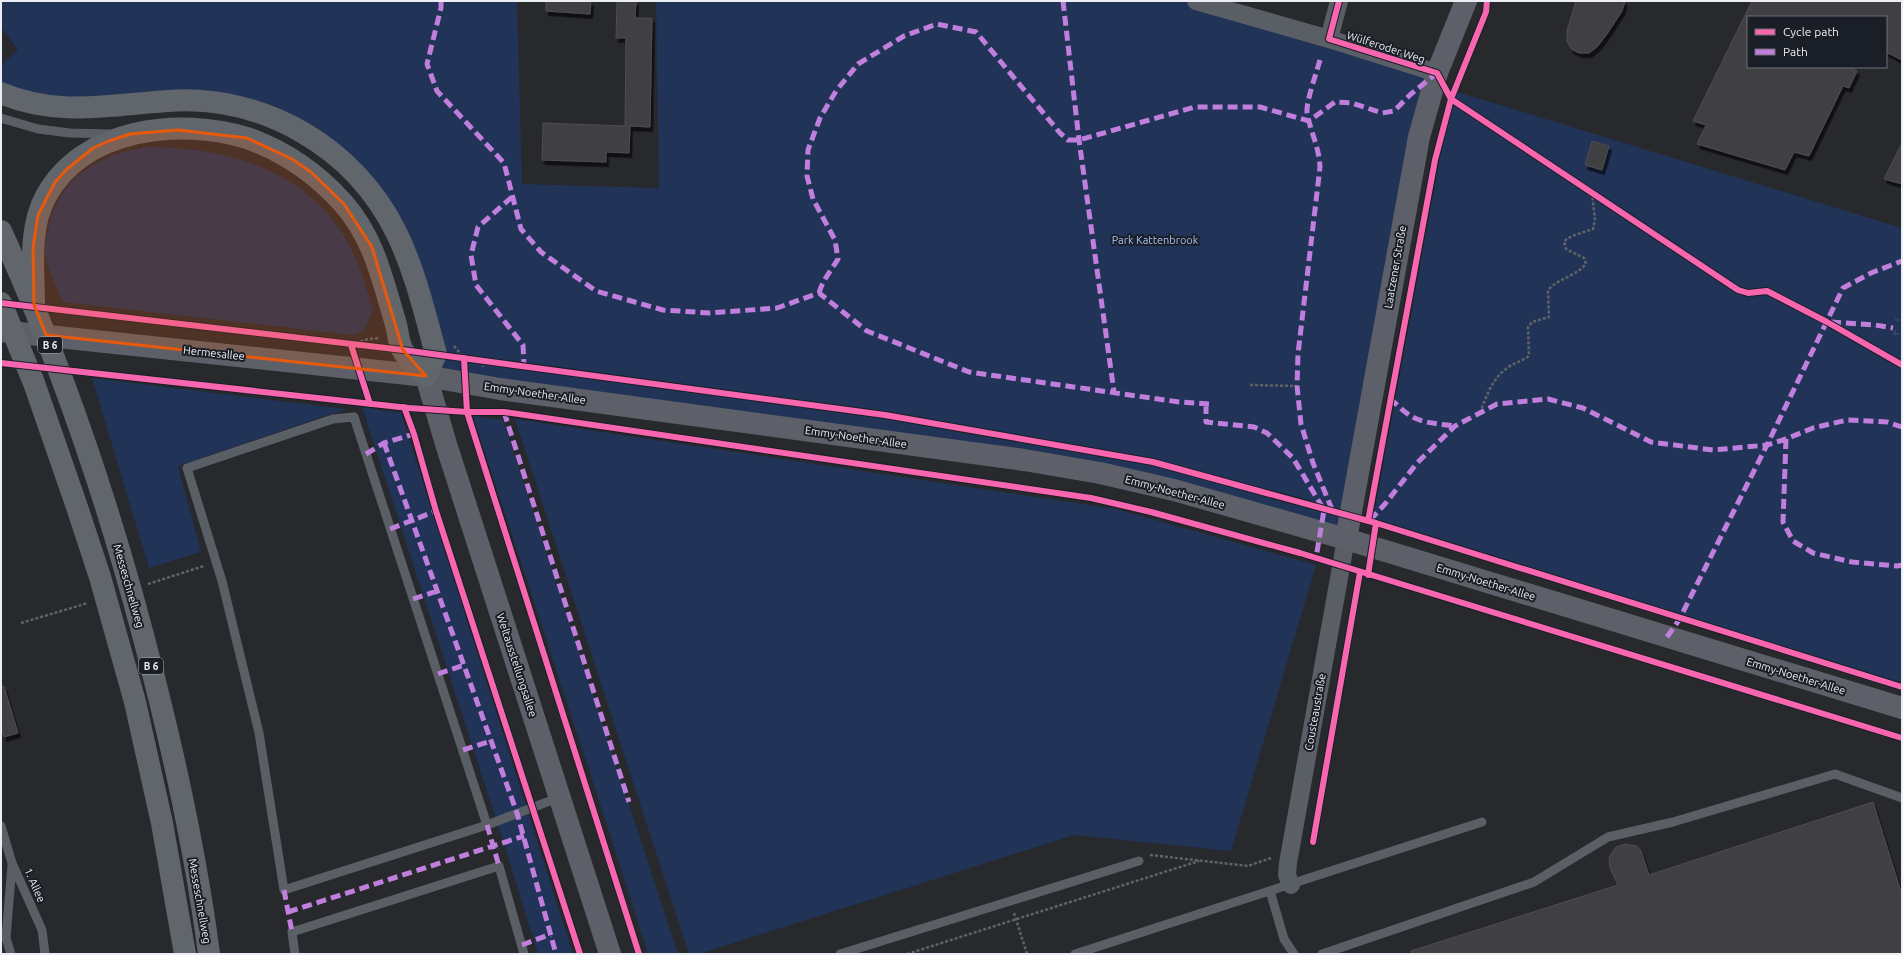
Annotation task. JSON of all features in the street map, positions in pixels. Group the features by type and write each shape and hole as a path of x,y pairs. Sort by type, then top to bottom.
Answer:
{"highway":[{"path":"1,93 35,105 93,109 168,101 211,102 256,111 276,118 302,131 342,159 373,194 387,214 406,255 436,354 426,376 402,350 372,247 344,204 311,172 270,148 247,138 226,133 178,130 130,134 93,148 78,158 54,182 38,215 33,247 32,295"},
{"name":"Messeschnellweg","path":"1,231 32,295 66,385 126,570 160,701 186,819 209,954"},
{"name":"B 6","path":"1,303 34,383 100,577 135,702 162,824 185,954"}],"main road":[{"name":"Laatzener Straße","path":"1346,539 1419,137 1437,73 1466,1"},
{"name":"Hermesallee","path":"1,330 426,376"},
{"name":"Emmy-Noether-Allee","path":"426,376 500,389 1024,460 1100,473 1174,490 1346,539 1902,708"},
{"name":"Weltausstellungsallee","path":"426,376 442,434 610,954"}],"street":[{"name":"Wülferoder Weg","path":"1196,1 1329,39 1437,73"},
{"path":"1329,39 1339,1"},
{"name":"Cousteaustraße","path":"1291,884 1287,874 1346,539"}],"lane":[{"path":"1,118 38,129 70,133 130,134"},
{"path":"487,825 354,417 333,419 188,468 222,581 259,733 284,890 487,825 560,797"},
{"path":"1322,954 1534,882 1608,836 1673,822 1835,774 1902,798"},
{"path":"1075,954 1482,822"},
{"name":"1. Allee","path":"1,826 12,863 42,930 45,954"},
{"path":"840,954 1139,861"},
{"path":"11,954 6,938 12,863"},
{"path":"294,954 292,932 499,866 524,954"},
{"path":"1270,891 1284,939 1294,954"}],"path":[{"path":"1480,413 1489,389 1496,379 1507,368 1529,356 1528,327 1532,322 1548,317 1548,290 1554,283 1581,270 1586,264 1584,258 1566,249 1564,241 1572,236 1593,229 1595,218 1592,193"},
{"path":"351,345 366,346"},
{"path":"436,354 464,358 465,383"},
{"path":"1250,385 1296,386"},
{"path":"164,579 196,568"},
{"path":"21,623 76,606"},
{"path":"1139,861 1137,854 1248,866 1291,852"},
{"path":"907,954 1199,861"},
{"path":"1010,901 1027,954"}],"highlighted area":[{"path":"178,130 247,138 292,159 311,172 344,204 372,247 403,350 426,376 46,335 34,305 33,247 38,215 55,182 67,169 93,148 109,141 130,134"}],"green space":[{"name":"Park Kattenbrook","path":"1,1 517,1 522,184 659,188 656,1 1189,1 1437,73 1346,539 1174,490 426,376 436,354 373,194 256,111 115,107 1,93 1,65 18,50 1,27"},
{"path":"1451,90 1902,228 1902,684 1373,520 1451,99"},
{"path":"147,147 204,151 232,157 259,166 284,178 307,194 327,213 345,237 358,264 373,311 363,332 353,335 63,302 50,272 45,250 46,239 54,209 62,194 72,181 98,162 113,155"},
{"path":"1902,310 1902,348 1892,338 1896,315"},
{"path":"92,378 346,409 178,466 201,552 149,568"},
{"path":"362,407 401,413 573,954 538,954 501,834"},
{"path":"473,416 503,420 678,954 648,954"},
{"path":"515,419 1116,509 1316,565 1231,851 1074,835 699,954 689,954"}],"building":[{"path":"546,1 591,1 590,14 546,11"},
{"path":"617,1 636,1 635,18 652,18 650,127 630,126 629,153 606,152 606,162 542,160 543,123 625,126 626,38 616,38"},
{"path":"1576,1 1625,1 1622,11 1607,34 1597,47 1589,53 1579,53 1571,49 1567,41 1567,30"},
{"path":"1752,1 1902,1 1902,60 1887,52 1887,16 1747,16 1747,68 1850,68 1857,71 1849,88 1843,86 1809,156 1794,152 1785,170 1697,144 1706,125 1693,121"},
{"path":"1592,141 1609,146 1602,170 1585,165"},
{"path":"1902,143 1902,184 1884,179"},
{"path":"4,686 18,733 4,737 1,726 1,687"},
{"path":"1873,802 1902,895 1902,954 1411,954 1411,951 1618,885 1610,868 1609,857 1616,847 1625,844 1637,846 1641,851 1649,875"}],"marked path":[{"path":"441,1 441,8 427,64 437,91 504,163 521,229 541,252 596,291 663,310 710,313 777,308 819,293 867,331 969,372 1179,402 1209,404"},
{"path":"1063,1 1079,140 1114,392"},
{"path":"819,293 825,279 838,259 835,240 813,199 807,176 808,150 820,118 836,91 858,64 904,36 937,24 976,32 1060,133 1068,140 1079,140 1195,107 1260,107 1309,121 1335,102 1352,103 1382,113 1394,111 1411,94 1437,73 1438,75"},
{"path":"1320,60 1307,107 1308,119 1318,152 1320,167 1298,354 1297,386 1301,424 1313,463 1333,512"},
{"path":"512,197 478,227 471,255 476,285 523,345 524,366"},
{"path":"1667,637 1679,620 1767,445 1843,288 1871,273 1902,261"},
{"path":"1831,322 1875,325 1893,328"},
{"path":"1390,398 1412,417 1426,422 1455,426"},
{"path":"1370,520 1385,504 1417,463 1455,426 1497,404 1548,399 1583,408 1651,442 1713,450 1767,445 1813,428 1847,420 1887,422 1902,427"},
{"path":"1206,404 1206,422 1254,427 1267,433 1293,458 1324,510 1316,558"},
{"path":"504,412 629,802"},
{"path":"366,454 384,443 414,434"},
{"path":"1786,439 1783,522 1793,541 1813,553 1852,562 1897,566 1902,565"},
{"path":"384,443 517,813 556,954"},
{"path":"390,529 436,511"},
{"path":"413,599 437,591"},
{"path":"438,674 464,665"},
{"path":"463,750 491,741"},
{"path":"487,825 499,866"},
{"path":"288,912 524,836"},
{"path":"284,890 292,932"},
{"path":"522,945 551,934"}],"cycle path":[{"path":"1339,1 1329,39 1437,73 1451,99 1738,290 1748,293 1767,291 1827,322 1902,365"},
{"path":"1368,521 1435,160 1451,99 1486,12 1487,1"},
{"path":"1,303 403,350 885,415 1153,462 1376,523 1902,687"},
{"path":"351,345 370,404"},
{"path":"464,358 467,412 639,954"},
{"path":"1,363 409,408 467,412 504,412 1091,498 1151,512 1300,553 1902,738"},
{"path":"404,407 414,434 436,511 580,954"},
{"path":"1368,575 1376,523"},
{"path":"1313,842 1360,572"}]}
